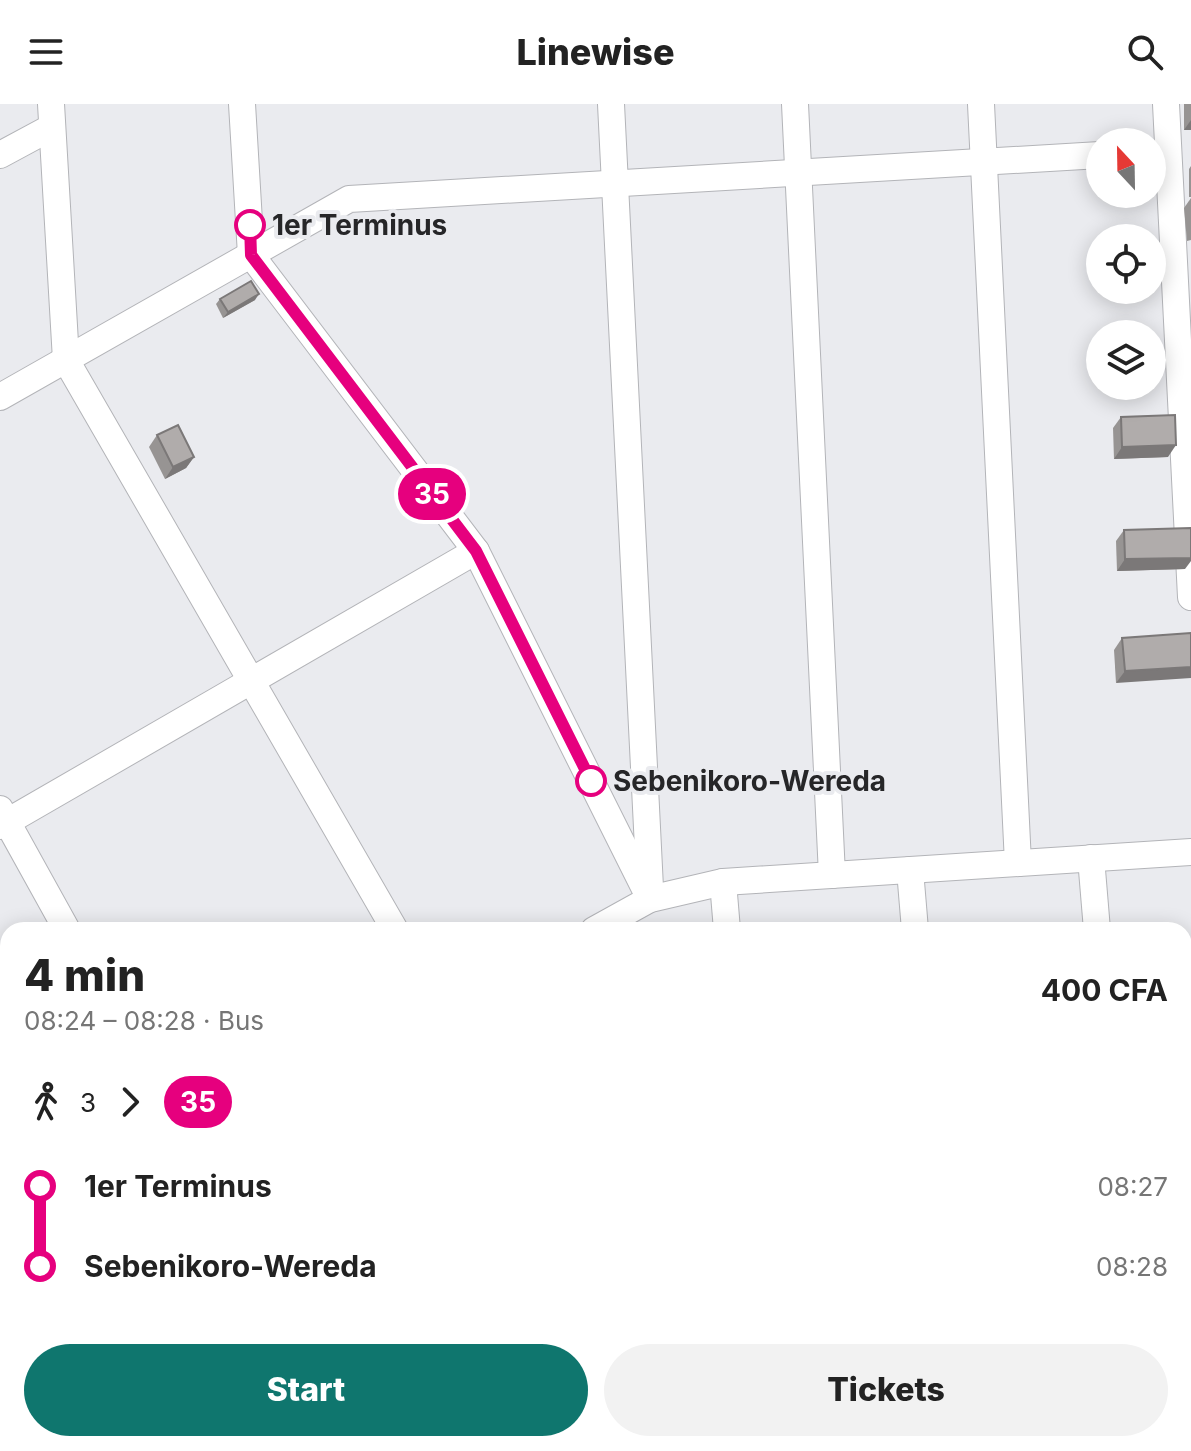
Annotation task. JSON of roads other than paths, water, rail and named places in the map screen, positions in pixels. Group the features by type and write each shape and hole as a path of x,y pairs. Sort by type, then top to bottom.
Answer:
{"street":[{"path":"242,104 251,255 476,551 650,899"},
{"path":"611,104 650,899"},
{"path":"795,104 832,875"},
{"path":"981,104 1018,863"},
{"path":"1166,104 1191,597"},
{"path":"0,155 51,116"},
{"path":"51,116 66,360 390,922"},
{"path":"0,397 349,199 1086,156"},
{"path":"62,922 2,819 251,681 476,551"},
{"path":"608,922 650,899 723,882 1191,852"},
{"path":"1091,858 1096,922"},
{"path":"910,870 914,922"},
{"path":"723,882 726,922"}],"place":[{"name":"1er Terminus","path":"250,225"},
{"name":"Sebenikoro-Wereda","path":"591,781"}]}
